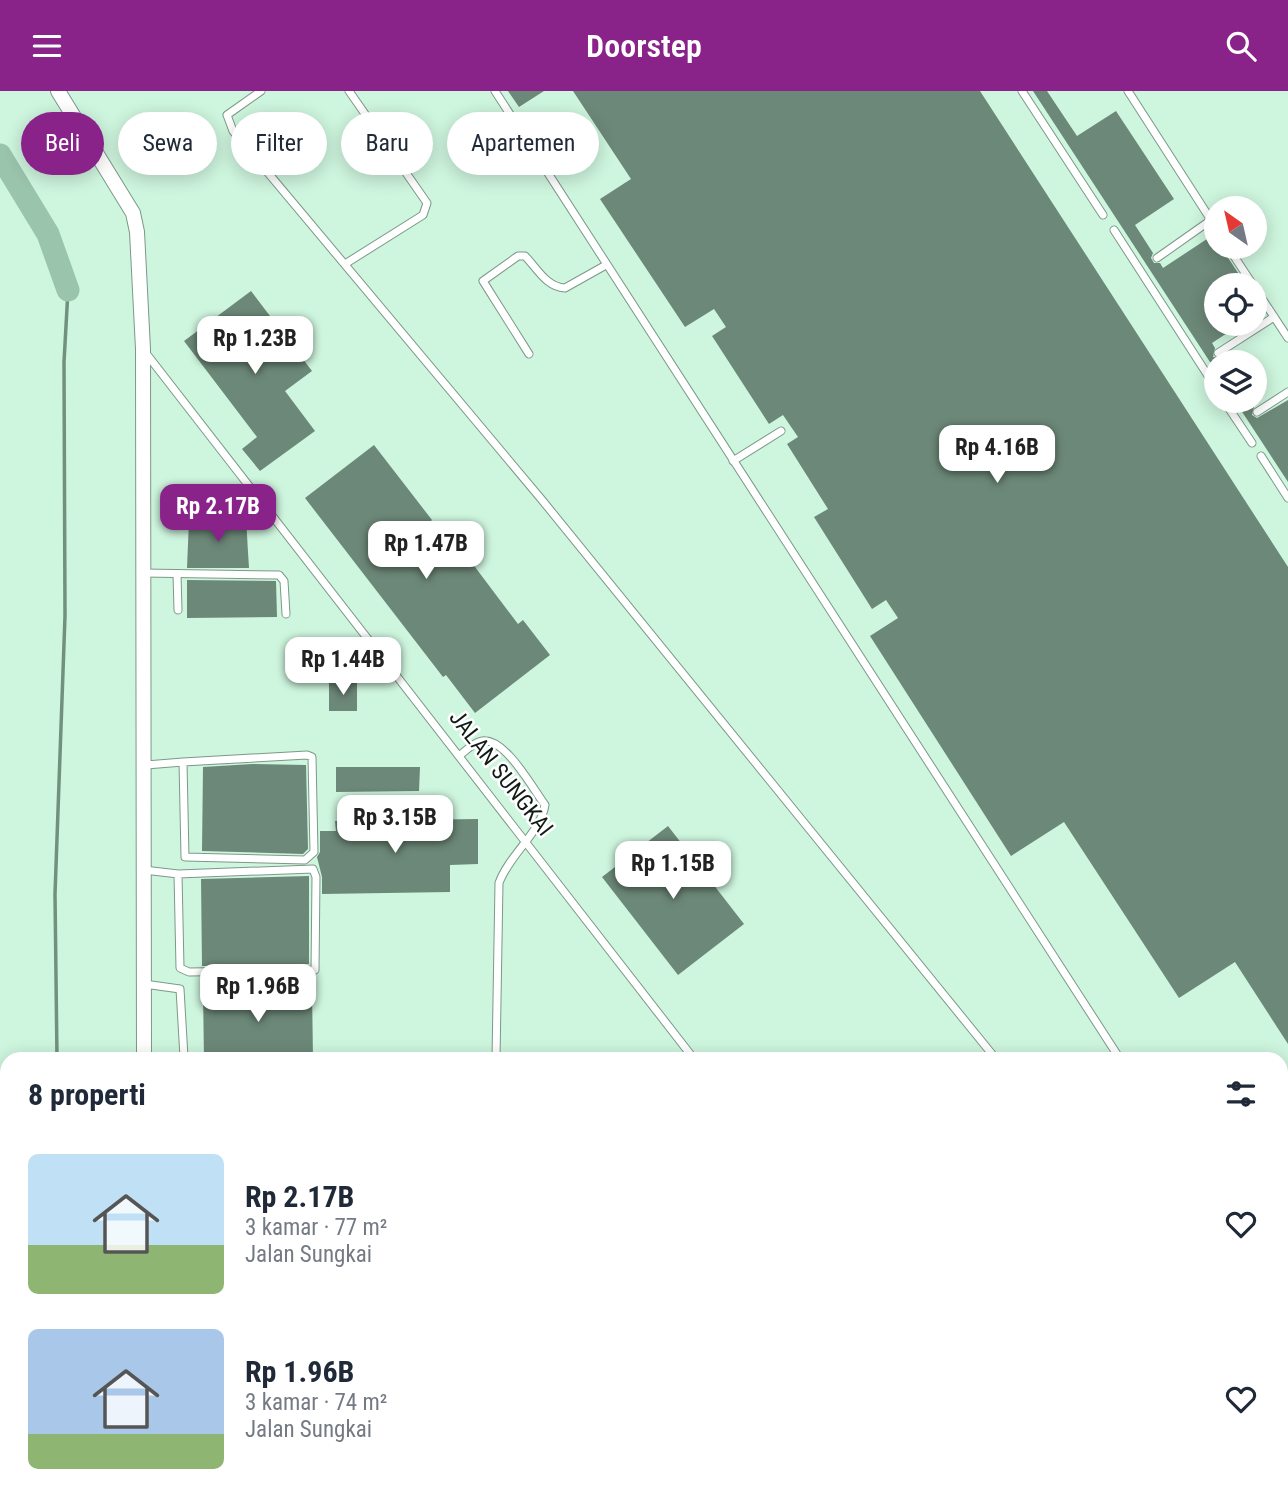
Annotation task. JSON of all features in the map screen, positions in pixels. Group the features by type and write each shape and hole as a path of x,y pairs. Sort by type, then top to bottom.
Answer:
{"street":[{"path":"58,91 132,213 139,258 146,765 144,1052"}],"lane":[{"path":"261,91 227,115 233,131 560,521 990,1052"},
{"path":"345,264 423,215 427,203 349,91"},
{"path":"495,91 1114,1052"},
{"path":"1022,91 1104,215"},
{"path":"1128,91 1204,211"},
{"path":"1157,258 1204,224"},
{"path":"1114,230 1204,370"},
{"path":"529,354 483,281 518,256 525,255 547,281 559,288 565,288 606,265"},
{"path":"1139,270 1147,264"},
{"path":"1267,306 1288,338"},
{"path":"1223,350 1274,317"},
{"name":"JALAN SUNGKAI","path":"142,349 689,1052"},
{"path":"1200,364 1204,362"},
{"path":"1267,406 1288,392"},
{"path":"1232,413 1252,443"},
{"path":"1240,424 1247,419"},
{"path":"733,461 781,431"},
{"path":"1261,457 1288,498"},
{"path":"143,573 279,575 284,581 286,614"},
{"path":"177,574 178,610"},
{"path":"459,756 480,741 493,741 505,749 545,806 544,814 506,864 499,883 496,1052"},
{"path":"146,765 183,762 312,757 314,852 311,858 185,857 183,762"},
{"path":"144,870 178,874 313,869 316,877 315,970 189,972 180,968 178,874"},
{"path":"144,984 180,989 184,1052"}],"shaded area":[{"path":"0,91 1288,91 1288,1052 0,1052"}],"building":[{"path":"508,91 544,91 519,107"},
{"path":"573,91 980,91 1288,567 1288,1044 1235,962 1179,998 1064,822 1011,856 870,636 898,618 886,600 872,609 814,517 828,509 787,444 798,437 783,415 769,424 712,336 726,327 714,309 685,327 600,199 631,179 599,130 599,112 587,112"},
{"path":"1033,91 1047,91 1077,136 1116,111 1174,199 1135,225 1153,253 1151,258 1154,263 1160,263 1163,268 1204,241 1204,259 1229,259 1238,273 1204,273 1204,336 1223,336 1212,343 1215,350 1204,350 1204,353"},
{"path":"251,291 312,371 285,391 315,431 260,471 242,449 257,437 184,341"},
{"path":"1288,400 1288,482 1243,413 1252,413 1257,418"},
{"path":"374,445 432,520 427,525 455,562 466,555 518,624 523,620 550,655 475,713 446,675 443,677 305,498"},
{"path":"177,492 197,492 197,506 177,506"},
{"path":"246,519 249,568 187,568 189,520"},
{"path":"187,580 276,581 277,617 187,618"},
{"path":"329,683 357,683 357,711 329,711"},
{"path":"306,765 308,849 303,854 202,851 203,767"},
{"path":"336,767 420,767 419,791 336,792"},
{"path":"478,819 478,864 450,865 450,892 322,894 322,877 317,857 320,852 320,831 336,831 335,821"},
{"path":"668,826 744,924 678,975 602,877"},
{"path":"309,876 309,964 202,966 201,879"},
{"path":"312,989 313,1052 204,1052 203,991"}],"waterway":[{"path":"0,155 48,234 68,290"},
{"path":"57,1052 55,894 65,616 64,362 68,290"}]}
